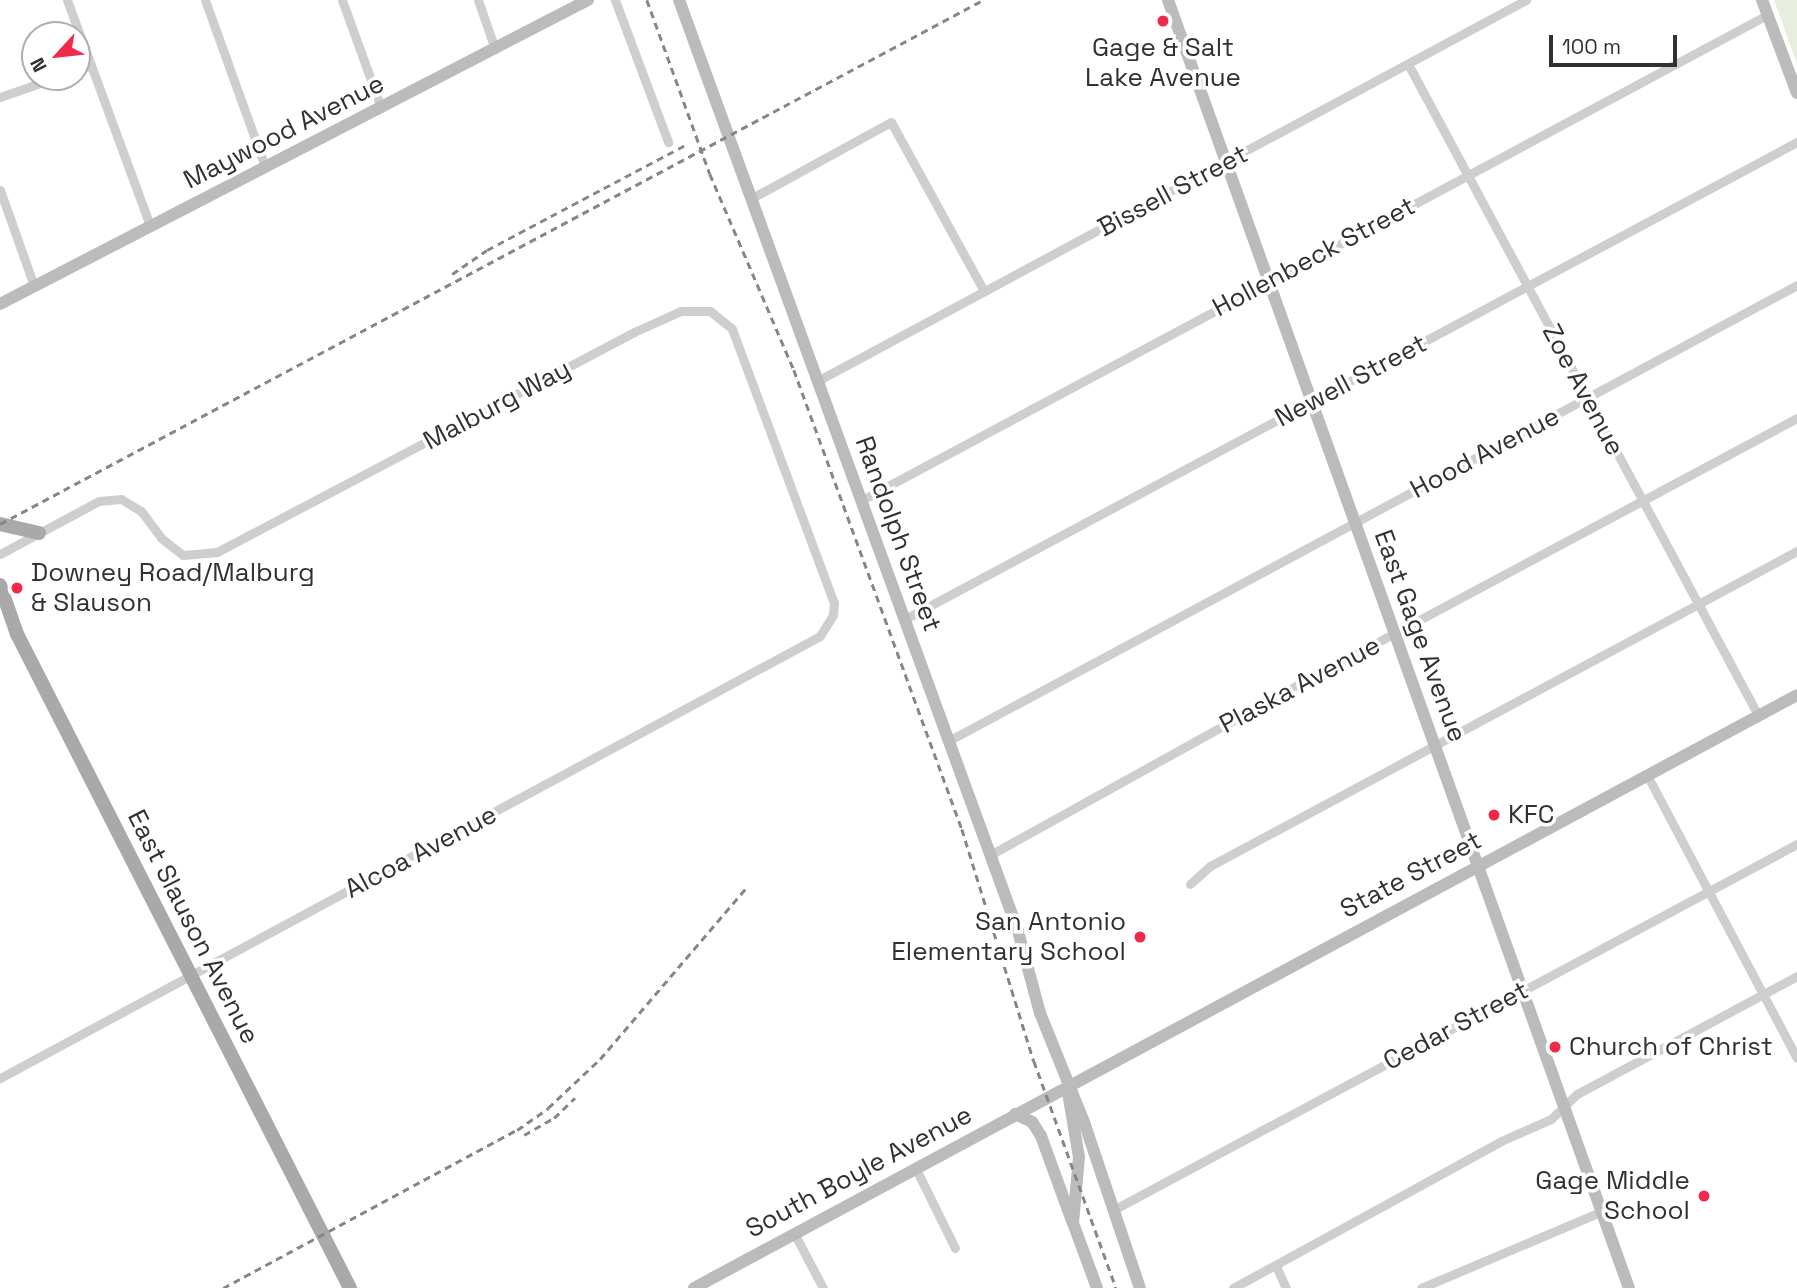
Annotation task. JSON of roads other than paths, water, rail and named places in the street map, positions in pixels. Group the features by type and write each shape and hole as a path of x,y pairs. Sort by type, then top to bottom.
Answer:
{"main road":[{"name":"Maywood Avenue","path":"0,304 588,0"},
{"name":"Randolph Street","path":"679,0 950,740 1067,1086 1115,1209 1140,1288"},
{"name":"East Gage Avenue","path":"1168,0 1629,1288"},
{"path":"1762,0 1797,93"},
{"path":"0,524 39,533"},
{"name":"East Slauson Avenue","path":"0,585 17,634 350,1288"},
{"name":"State Street","path":"1047,1097 1797,695"},
{"name":"Randolph Street","path":"1067,1086 1079,1157 1073,1223 1097,1288"},
{"name":"South Boyle Avenue","path":"694,1288 1047,1097"},
{"path":"1015,1114 1032,1122 1041,1136 1073,1223"}],"street":[{"path":"67,0 75,21"},
{"path":"205,0 265,167"},
{"path":"342,0 381,108"},
{"path":"478,0 495,49"},
{"path":"615,0 668,142"},
{"name":"Bissell Street","path":"819,380 1526,0"},
{"name":"Hollenbeck Street","path":"862,500 1767,15"},
{"name":"Zoe Avenue","path":"1408,64 1758,715"},
{"path":"91,65 150,226"},
{"path":"0,97 21,90"},
{"path":"752,198 891,122 984,292"},
{"name":"Newell Street","path":"905,619 1797,142"},
{"path":"0,190 34,286"},
{"name":"Hood Avenue","path":"950,740 1797,285"},
{"name":"Malburg Way","path":"0,554 99,501 121,499 141,511 160,538 183,555 217,552 634,332 681,311 710,311 732,329 829,586 833,615"},
{"name":"Plaska Avenue","path":"990,855 1797,418"},
{"path":"1190,884 1210,866 1797,551"},
{"name":"Alcoa Avenue","path":"0,1079 823,635 833,615"},
{"path":"1647,775 1797,1058"},
{"name":"Cedar Street","path":"1115,1209 1797,844"},
{"path":"1233,1288 1501,1140 1551,1119 1577,1094 1797,976"},
{"path":"916,1169 955,1248"},
{"path":"1421,1288 1602,1211"},
{"path":"794,1233 823,1288"},
{"path":"1276,1266 1286,1288"}],"railway":[{"path":"647,0 710,174 794,370 962,829 1034,1061 1116,1288"},
{"path":"0,524 983,0"},
{"path":"452,274 487,250 687,144"},
{"path":"223,1288 517,1130 548,1108 600,1059 747,887"},
{"path":"524,1135 554,1118 575,1098"}],"place":[{"name":"Gage & Salt Lake Avenue","path":"1163,21"},
{"name":"Downey Road/Malburg & Slauson","path":"17,588"},
{"name":"KFC","path":"1494,815"},
{"name":"San Antonio Elementary School","path":"1140,937"},
{"name":"Church of Christ","path":"1555,1047"},
{"name":"Gage Middle School","path":"1704,1196"}]}
